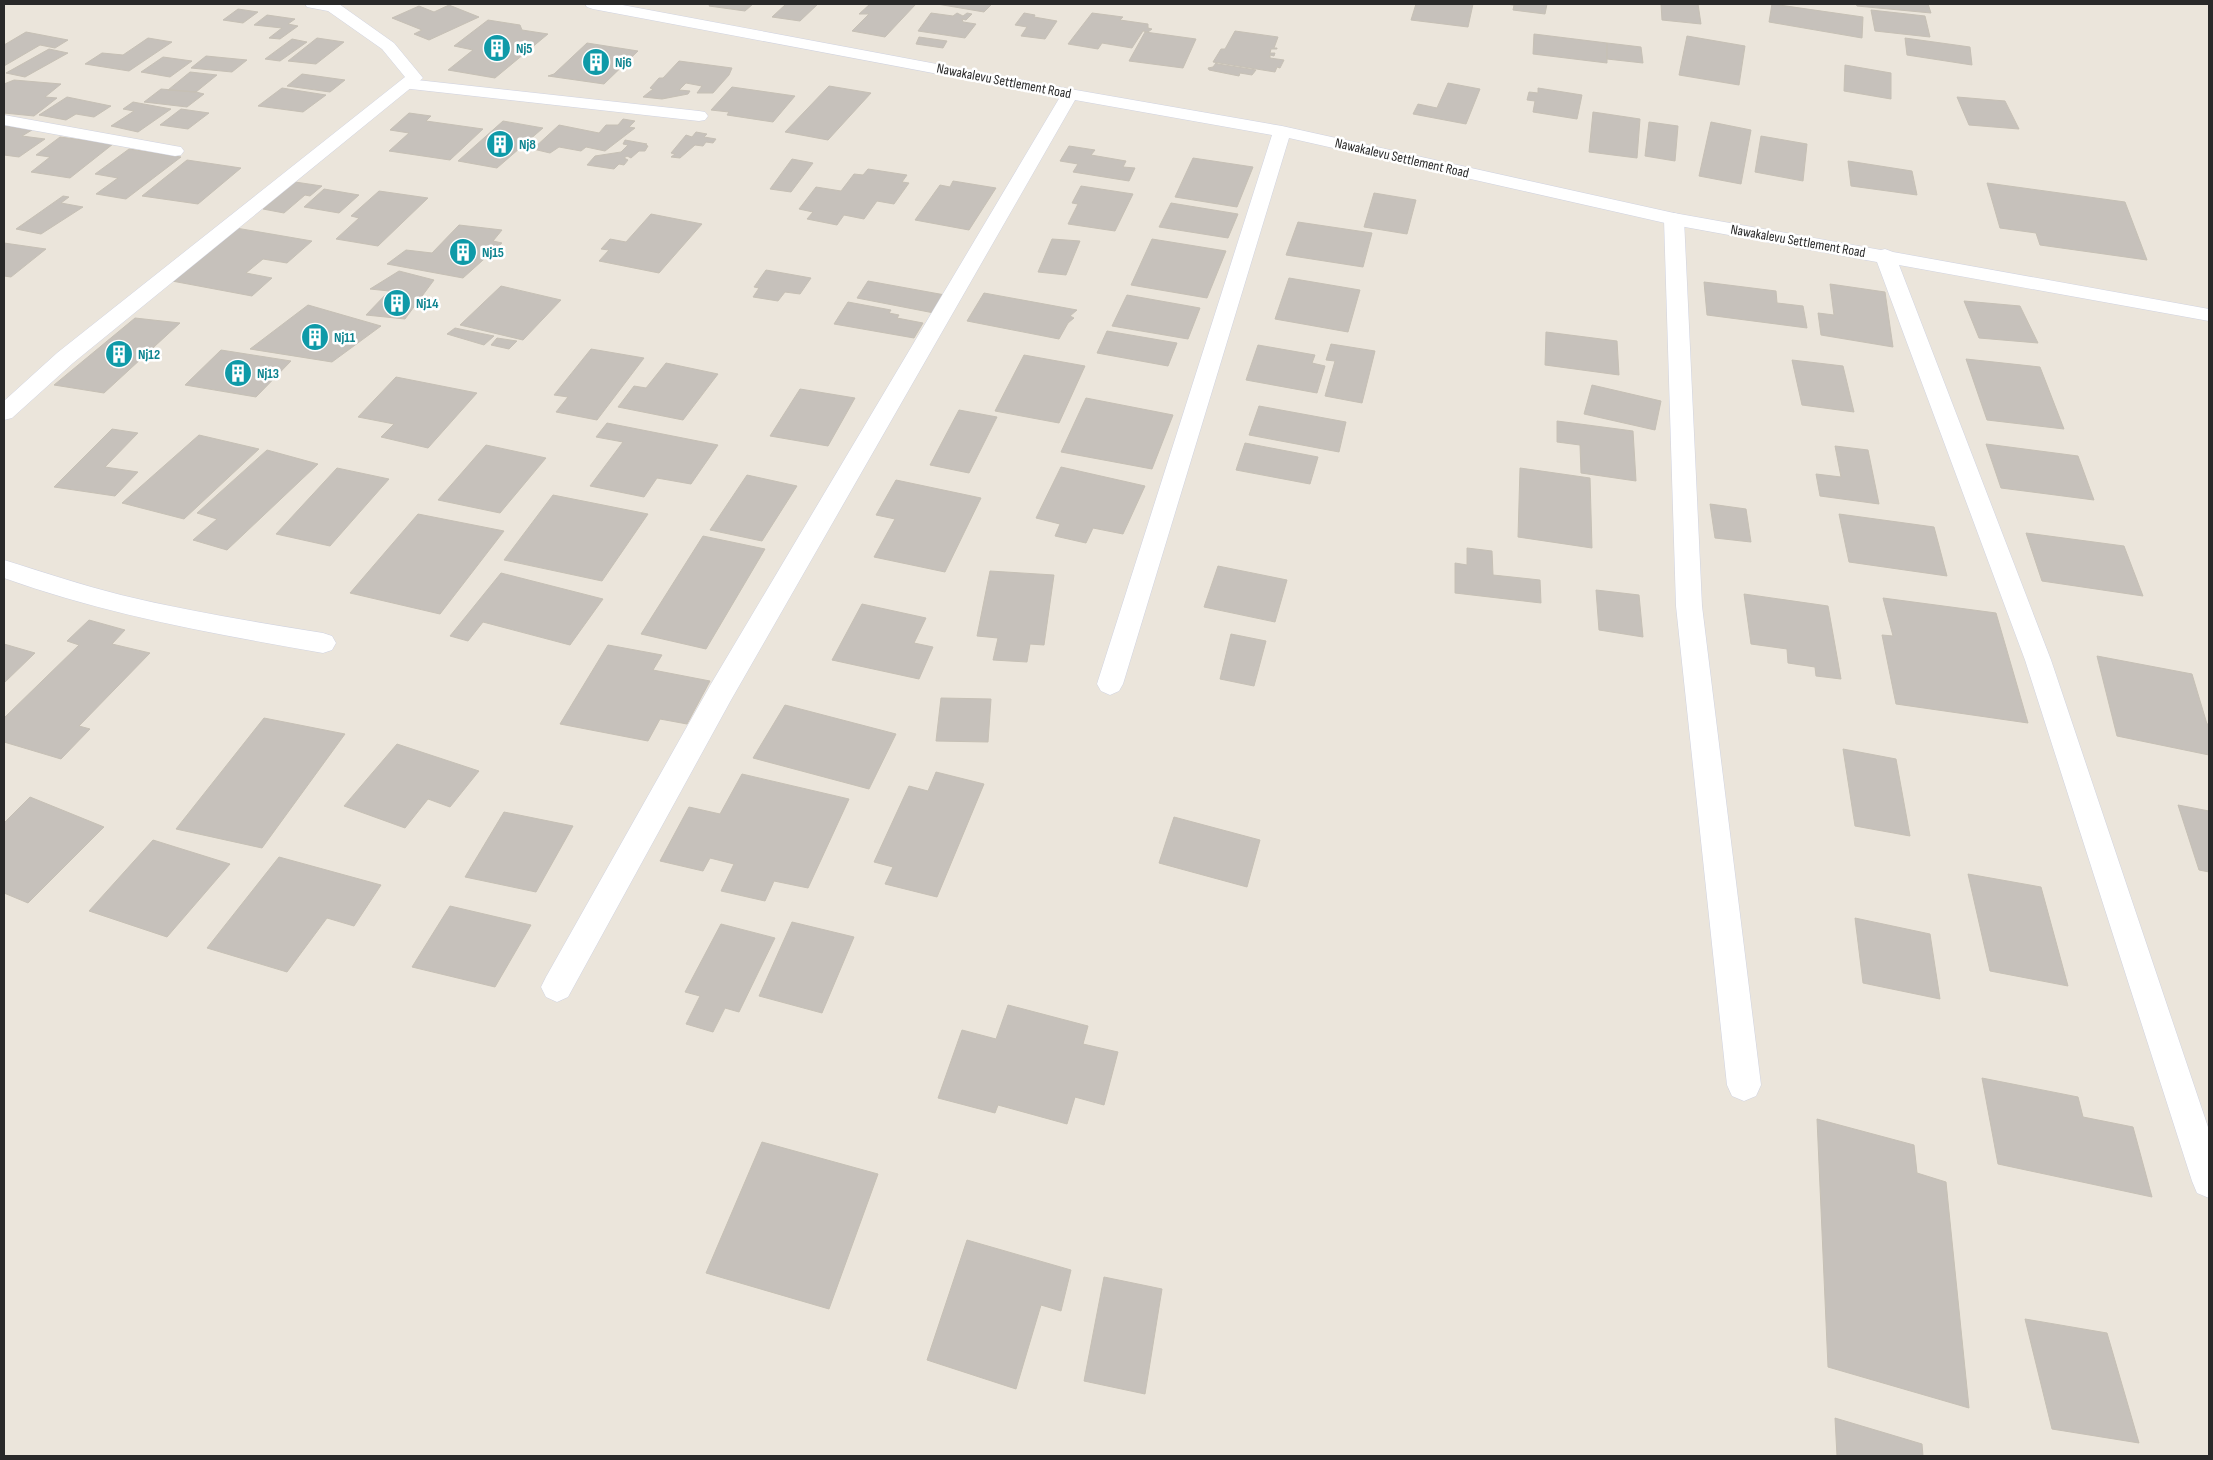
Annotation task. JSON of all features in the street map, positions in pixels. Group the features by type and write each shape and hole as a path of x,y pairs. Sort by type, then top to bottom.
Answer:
{"street":[{"path":"4,413 65,358 415,78 388,46 332,7 313,4"},
{"name":"Nawakalevu Settlement Road","path":"593,4 1070,94 1282,131 1674,219 2209,315"},
{"path":"408,84 699,116"},
{"path":"557,987 726,684 1070,94"},
{"path":"4,120 175,151"},
{"path":"1110,684 1282,131"},
{"path":"1674,219 1689,606 1744,1084"},
{"path":"1885,256 2038,660 2209,1181"},
{"path":"4,569 49,586 181,617 323,643"}],"building":[{"path":"710,4 753,4 745,11 709,6"},
{"path":"786,4 818,4 800,21 772,17"},
{"path":"870,4 916,4 885,37 852,31 869,14 859,14"},
{"path":"937,4 992,4 984,12"},
{"path":"1416,4 1473,4 1468,27 1411,20"},
{"path":"1505,4 1547,4 1545,14 1513,10 1514,5"},
{"path":"1661,4 1698,4 1701,24 1662,20"},
{"path":"1772,4 1863,17 1862,38 1769,22"},
{"path":"1856,4 1928,4 1931,13 1857,6"},
{"path":"449,5 479,17 429,40 414,34 422,30 392,18 419,6 434,12"},
{"path":"238,9 258,12 243,23 223,20"},
{"path":"1871,10 1925,16 1930,37 1875,31"},
{"path":"931,13 953,16 957,13 963,16 967,13 972,14 966,20 962,19 963,22 976,24 965,38 918,31"},
{"path":"1024,13 1035,15 1034,17 1057,21 1045,39 1021,36 1027,27 1015,25"},
{"path":"1092,13 1123,17 1120,20 1148,24 1148,28 1152,29 1148,32 1143,31 1132,48 1102,43 1098,49 1068,44"},
{"path":"267,15 295,19 288,24 298,26 280,39 269,38 282,28 254,25"},
{"name":"Nj5","path":"488,20 520,25 522,30 548,34 495,78 448,70 473,50 454,46"},
{"path":"1235,31 1278,37 1274,48 1277,49 1271,49 1270,53 1275,53 1274,56 1270,55 1270,58 1284,60 1280,68 1277,67 1275,72 1213,62 1221,49 1225,49"},
{"path":"26,32 68,40 55,48 40,45 4,66 4,45"},
{"path":"1145,32 1196,39 1183,68 1129,61"},
{"path":"1534,34 1607,43 1607,63 1533,54"},
{"path":"1687,36 1745,46 1739,85 1679,75"},
{"path":"919,37 947,41 943,48 916,44"},
{"path":"148,38 172,42 129,71 85,64 102,53 123,55"},
{"path":"317,38 344,42 316,64 288,61"},
{"path":"1905,38 1970,47 1972,65 1907,55"},
{"path":"292,39 307,42 280,61 265,59"},
{"name":"Nj6","path":"587,43 638,51 604,84 548,76 554,74"},
{"path":"1607,43 1641,47 1643,63 1607,59"},
{"path":"49,49 68,53 25,77 6,73"},
{"path":"206,56 247,60 232,72 191,68"},
{"path":"163,57 192,61 170,77 141,72"},
{"path":"679,61 732,68 729,75 713,93 697,93 702,86 686,83 679,90 690,91 688,94 662,99 643,97 653,89 650,88 659,78 663,78"},
{"path":"1216,63 1256,70 1252,75 1240,73 1239,76 1209,70 1208,68 1213,67"},
{"path":"1845,65 1891,73 1891,99 1844,91"},
{"path":"190,72 217,75 196,92 168,90"},
{"path":"302,74 345,80 330,92 287,86"},
{"path":"14,80 61,84 45,97 57,98 34,116 4,113 4,84"},
{"path":"1448,83 1480,89 1466,124 1413,114 1418,104 1437,108"},
{"path":"829,86 871,93 828,140 785,132"},
{"path":"732,87 795,96 773,122 727,115 729,112 711,110"},
{"path":"282,88 326,95 303,112 258,106"},
{"path":"1538,88 1582,95 1577,119 1533,112 1535,101 1527,100 1529,92 1538,93"},
{"path":"161,89 204,94 187,107 144,102"},
{"path":"67,97 111,106 94,117 76,114 66,120 39,115"},
{"path":"1957,97 2005,101 2019,129 1969,125"},
{"path":"133,102 171,109 138,132 111,126 134,111 123,109"},
{"path":"181,109 209,113 188,129 160,125"},
{"path":"1593,112 1640,119 1637,158 1589,152"},
{"path":"409,113 431,116 426,121 483,129 450,160 389,151 409,133 390,130"},
{"path":"623,119 635,121 629,127 635,128 605,151 586,147 581,151 559,147 550,153 533,149 559,125 599,133 606,125 618,125"},
{"name":"Nj8","path":"503,121 543,128 497,168 458,161"},
{"path":"1649,122 1678,126 1675,161 1645,156"},
{"path":"1711,122 1751,130 1741,184 1699,176"},
{"path":"4,125 32,130 22,136 45,139 19,157 4,155"},
{"path":"696,132 707,134 704,137 716,139 713,143 706,142 703,146 695,145 680,158 671,157 675,154 671,153 686,135 692,137"},
{"path":"1761,136 1807,144 1803,181 1755,172"},
{"path":"60,137 113,144 70,178 31,172 50,157 36,155"},
{"path":"625,140 647,144 645,145 648,146 645,151 639,151 631,158 627,156 624,158 628,160 624,165 619,164 614,169 587,165 595,156 621,152 628,145 623,144"},
{"path":"1069,146 1095,150 1091,155 1126,161 1123,167 1135,168 1129,181 1073,172 1078,164 1060,161"},
{"path":"129,149 181,157 126,199 96,194 118,178 95,174"},
{"path":"1193,158 1253,167 1237,207 1175,197"},
{"path":"792,159 813,163 791,192 770,189"},
{"path":"187,160 241,168 198,204 142,196"},
{"path":"1848,161 1912,171 1917,195 1851,186"},
{"path":"868,169 907,175 902,182 909,183 894,204 877,201 864,219 844,215 837,225 807,219 813,212 799,209 816,187 841,191 854,174 863,175"},
{"path":"953,181 996,188 969,230 915,220 940,185 950,187"},
{"path":"295,182 322,186 310,196 305,195 284,213 263,209"},
{"path":"1987,183 2125,202 2147,260 2040,245 2036,233 2000,228"},
{"path":"1081,186 1133,194 1115,231 1068,224 1078,204 1072,203"},
{"path":"324,189 359,195 339,213 304,207"},
{"path":"379,191 428,198 378,246 336,239 359,218 351,216"},
{"path":"1374,193 1416,200 1407,234 1364,227"},
{"path":"63,196 69,197 61,203 83,207 41,234 16,229"},
{"path":"1171,203 1238,214 1228,238 1159,227"},
{"path":"651,214 702,224 659,273 599,261 609,250 601,249 610,239 626,242"},
{"path":"1298,222 1372,233 1363,267 1286,255"},
{"name":"Nj15","path":"459,225 502,230 493,241 502,243 463,278 387,264 406,250 432,253"},
{"path":"236,228 312,241 287,263 263,259 246,273 272,278 252,296 172,281"},
{"path":"1052,239 1080,241 1066,275 1038,272"},
{"path":"1152,239 1226,251 1207,298 1131,285"},
{"path":"4,243 46,249 11,277 4,276"},
{"path":"766,270 811,278 800,294 785,292 778,301 753,297 759,288 754,287"},
{"name":"Nj14","path":"399,271 434,280 405,319 366,315 389,291 370,289"},
{"path":"1289,278 1360,290 1348,332 1275,319"},
{"path":"868,281 945,295 934,313 857,298"},
{"path":"1704,282 1776,291 1777,303 1803,306 1807,328 1707,315"},
{"path":"1830,284 1885,292 1893,347 1821,335 1818,313 1834,315"},
{"path":"501,286 561,300 523,340 460,325"},
{"path":"984,293 1077,310 1070,316 1074,318 1068,323 1059,339 967,321"},
{"path":"1127,295 1200,308 1188,339 1112,326"},
{"path":"1964,301 2020,306 2038,343 1979,338"},
{"path":"848,302 891,310 889,313 899,315 897,318 923,323 914,338 834,324"},
{"name":"Nj11","path":"308,305 381,326 332,362 250,349"},
{"name":"Nj12","path":"135,318 180,323 104,393 54,385"},
{"path":"455,328 494,336 484,345 447,334"},
{"path":"1107,331 1177,343 1168,366 1097,353"},
{"path":"1546,332 1617,341 1619,375 1545,365"},
{"path":"497,338 517,341 509,349 491,345"},
{"path":"1331,344 1375,351 1362,403 1325,396 1335,361 1326,360"},
{"path":"1258,345 1315,355 1312,363 1325,366 1317,393 1246,380"},
{"path":"591,349 644,358 597,420 556,412 568,397 554,395"},
{"name":"Nj13","path":"221,350 291,361 256,397 185,385"},
{"path":"1024,355 1085,366 1059,423 995,411"},
{"path":"1966,359 2040,367 2064,429 1987,420"},
{"path":"1792,360 1843,366 1854,412 1802,405"},
{"path":"666,363 718,374 683,420 618,407 634,386 646,388"},
{"path":"396,377 477,393 428,448 381,437 394,424 358,417"},
{"path":"1592,385 1661,401 1655,430 1584,414"},
{"path":"800,389 855,398 828,446 770,436"},
{"path":"1086,398 1173,415 1152,469 1061,452"},
{"path":"1259,406 1346,422 1339,452 1249,435"},
{"path":"959,410 997,417 969,473 930,465"},
{"path":"1557,421 1633,431 1636,481 1581,473 1580,445 1557,442"},
{"path":"607,423 718,445 691,484 657,478 644,497 590,486 623,442 596,437"},
{"path":"112,429 138,433 105,467 138,472 115,496 54,487"},
{"path":"199,435 259,449 184,519 122,503"},
{"path":"1245,443 1318,457 1310,484 1236,470"},
{"path":"1986,444 2078,456 2094,500 2001,488"},
{"path":"486,445 546,458 500,513 438,500"},
{"path":"1835,446 1868,450 1879,504 1820,496 1816,474 1841,477"},
{"path":"267,450 318,464 227,550 193,540 217,519 197,513"},
{"path":"1061,467 1145,486 1123,534 1093,528 1086,543 1055,536 1060,524 1036,518"},
{"path":"337,468 389,479 330,546 276,534"},
{"path":"1520,468 1590,478 1592,548 1518,537"},
{"path":"747,475 797,486 762,541 710,530"},
{"path":"896,480 981,498 945,572 874,557 895,519 876,515"},
{"path":"553,495 648,514 602,581 504,560"},
{"path":"1710,504 1746,509 1751,542 1715,538"},
{"path":"418,514 504,531 440,614 350,593"},
{"path":"1839,514 1934,527 1947,576 1849,562"},
{"path":"2026,533 2124,546 2143,596 2042,581"},
{"path":"703,536 765,549 706,649 641,634"},
{"path":"1467,548 1492,551 1493,575 1540,580 1541,603 1455,593 1455,563 1467,565"},
{"path":"1218,566 1287,580 1275,622 1204,607"},
{"path":"990,571 1054,575 1044,645 1030,644 1027,662 993,660 998,638 977,636"},
{"path":"501,573 603,599 570,645 483,622 468,641 450,636"},
{"path":"1596,590 1639,595 1643,637 1599,630"},
{"path":"1744,594 1828,606 1841,679 1816,676 1815,667 1788,663 1787,649 1751,644"},
{"path":"1883,598 1996,613 2028,723 1896,704 1882,635 1893,636"},
{"path":"862,604 926,618 914,643 933,647 919,679 832,660"},
{"path":"89,620 125,630 112,644 150,653 79,726 90,729 61,759 4,742 4,718 79,645 67,641"},
{"path":"1231,634 1266,641 1254,686 1220,679"},
{"path":"4,644 35,653 4,683"},
{"path":"608,645 662,655 653,670 710,681 687,724 660,719 648,741 560,724"},
{"path":"2097,656 2192,674 2207,724 2209,724 2209,755 2117,736"},
{"path":"941,698 991,699 988,742 936,741"},
{"path":"785,705 896,734 869,789 753,758"},
{"path":"264,718 345,734 262,848 176,829"},
{"path":"397,744 479,771 450,807 428,799 405,828 344,806"},
{"path":"1843,749 1896,759 1910,836 1855,826"},
{"path":"936,772 984,784 937,897 885,884 893,867 874,862 909,786 928,791"},
{"path":"742,774 849,799 808,888 774,881 765,901 721,891 734,864 710,858 703,871 660,861 689,807 720,814"},
{"path":"30,797 104,827 28,903 4,893 4,823"},
{"path":"2178,805 2209,811 2209,872 2199,870"},
{"path":"504,812 573,826 536,892 465,877"},
{"path":"1174,817 1260,840 1247,887 1159,863"},
{"path":"153,840 230,864 167,937 89,911"},
{"path":"279,857 381,885 354,926 327,918 287,972 207,948"},
{"path":"1968,874 2041,887 2068,986 1990,971"},
{"path":"450,906 531,925 495,987 412,967"},
{"path":"1855,918 1930,934 1940,999 1863,983"},
{"path":"792,922 854,937 822,1013 759,996"},
{"path":"721,924 775,938 739,1012 725,1008 713,1032 686,1024 700,996 685,992"},
{"path":"1008,1005 1088,1026 1083,1044 1118,1052 1104,1105 1075,1097 1067,1124 998,1105 995,1113 938,1098 962,1030 996,1039"},
{"path":"1982,1078 2078,1097 2083,1117 2133,1127 2152,1197 1998,1164"},
{"path":"1817,1119 1914,1145 1917,1173 1946,1182 1969,1408 1828,1367"},
{"path":"762,1142 878,1174 829,1309 706,1273"},
{"path":"967,1240 1071,1270 1061,1311 1041,1305 1016,1389 927,1360"},
{"path":"1104,1277 1162,1289 1145,1394 1084,1381"},
{"path":"2025,1319 2107,1333 2139,1443 2052,1429"},
{"path":"1835,1418 1922,1444 1923,1456 1837,1456"}],"place":[{"name":"Nj5","path":"497,48"},
{"name":"Nj6","path":"596,62"},
{"name":"Nj8","path":"500,144"},
{"name":"Nj15","path":"463,252"},
{"name":"Nj14","path":"397,303"},
{"name":"Nj11","path":"315,337"},
{"name":"Nj12","path":"119,354"},
{"name":"Nj13","path":"238,373"}]}
